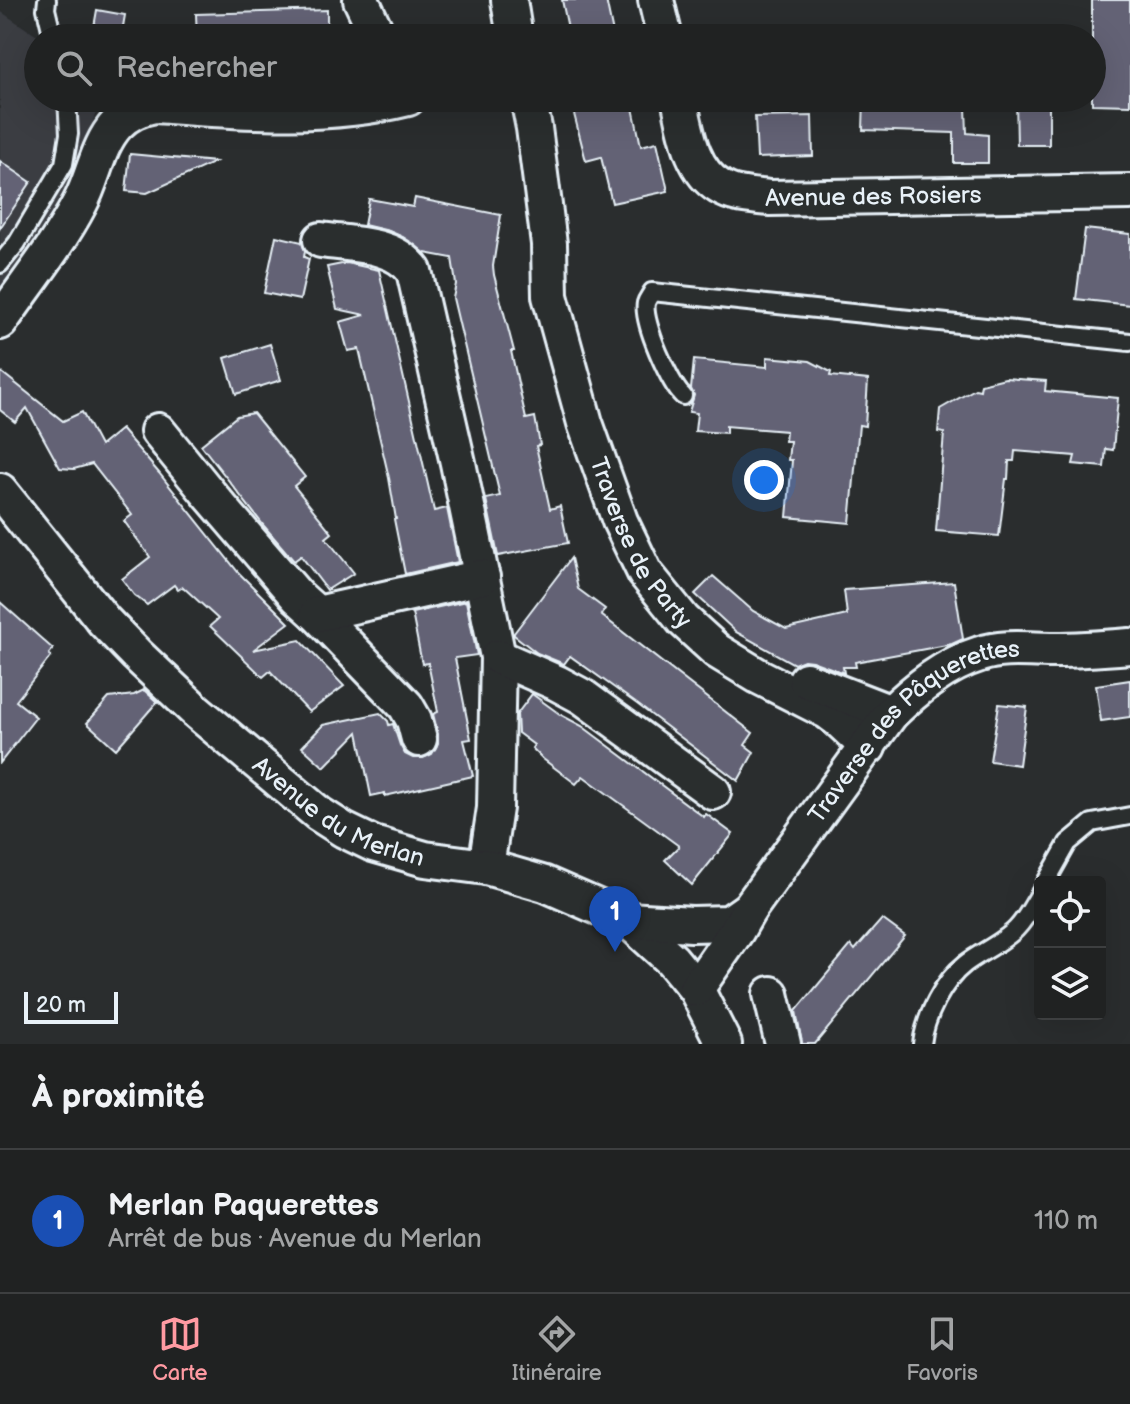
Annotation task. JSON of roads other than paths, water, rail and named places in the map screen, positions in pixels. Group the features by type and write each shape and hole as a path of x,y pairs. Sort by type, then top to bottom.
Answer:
{"street":[{"path":"361,0 372,24"},
{"path":"509,0 513,24"},
{"path":"656,0 662,24"},
{"path":"0,322 81,201 102,146 115,126 131,112"},
{"path":"263,112 308,112"},
{"name":"Traverse de Party","path":"531,112 549,244 550,296 585,423 620,521 645,573 683,620 717,651 827,711 868,747"},
{"name":"Avenue des Rosiers","path":"682,112 691,152 703,171 719,187 743,195 769,198 1130,192"},
{"path":"321,240 395,254 414,271 498,657 495,808 486,867"},
{"name":"Traverse de Party","path":"549,244 569,289 603,417 664,570 727,637 803,680 891,713"},
{"path":"158,431 297,596 406,706 419,739"},
{"name":"Avenue du Merlan","path":"0,491 104,621 137,655 195,710 319,814 344,830 384,848 425,859 486,867 545,884 628,920 672,960 696,989 724,1044"},
{"path":"317,614 482,577"},
{"name":"Traverse des Pâquerettes","path":"696,989 749,909 891,713 916,689 981,653 1012,649 1130,646"},
{"path":"498,657 583,697 713,792"},
{"path":"628,920 729,923 749,909"},
{"path":"771,994 783,1044"}],"lane":[{"path":"47,0 50,24"},
{"path":"0,264 17,243 64,164 69,134 68,112"},
{"path":"683,396 675,389 651,333 646,305 652,292 1130,342"},
{"path":"1049,876 1068,843 1092,823 1130,816"},
{"path":"922,1044 939,993 962,966 1016,929 1034,904"}],"place":[{"name":"Merlan Paquerettes","path":"615,952"}]}
